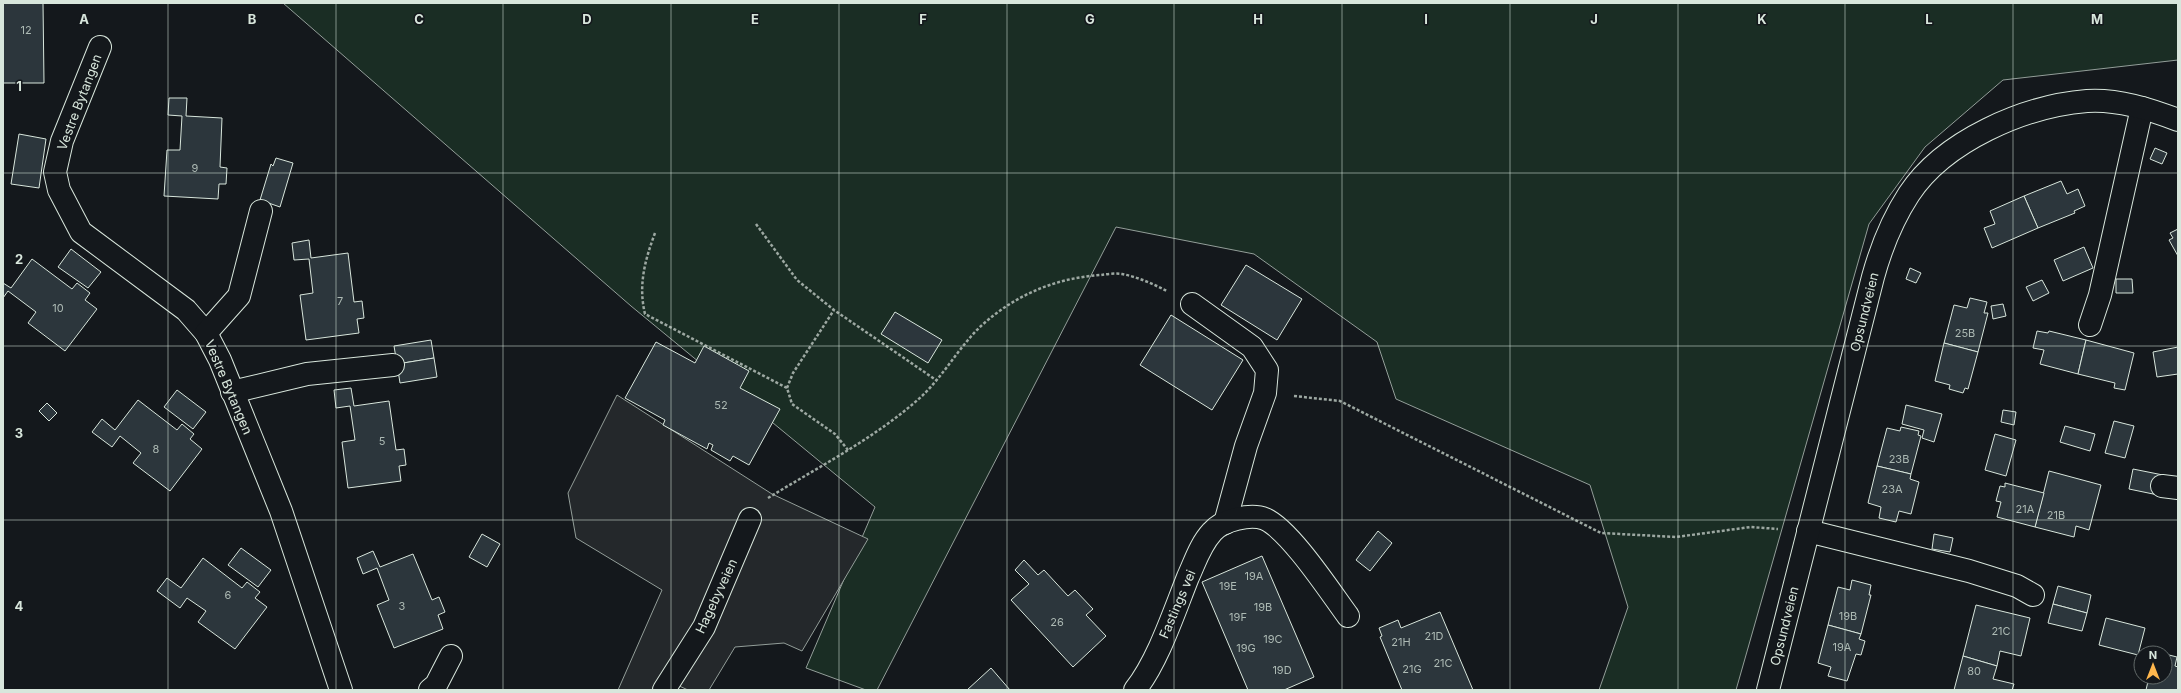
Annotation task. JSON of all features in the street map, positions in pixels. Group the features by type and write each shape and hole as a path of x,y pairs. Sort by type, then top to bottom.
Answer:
{"street":[{"name":"Vestre Bytangen","path":"100,47 62,141 55,172 59,190 82,232 186,310 206,333 281,511 341,690"},
{"name":"Opsundveien","path":"1768,690 1880,251 1909,194 1926,174 1943,158 1993,126 2021,115 2087,101 2117,102 2142,108 2178,120"},
{"path":"2090,325 2100,294 2142,108"},
{"path":"206,333 239,296 261,211"},
{"path":"1192,304 1252,347 1266,370 1265,393 1246,446 1225,523 1253,516 1266,519 1281,531 1309,563 1348,616"},
{"path":"232,392 308,374 393,365"},
{"name":"Hagebyveien","path":"664,690 704,627 750,519"},
{"name":"Fastings vei","path":"1135,690 1159,646 1200,549 1212,531 1225,523"},
{"path":"1808,531 1969,571 2017,586 2034,595"},
{"path":"430,690 436,685 451,656"}],"path":[{"path":"756,224 797,280 834,310 936,380"},
{"path":"655,233 646,257 642,281 642,302 645,314 787,388"},
{"path":"750,519 761,502 848,450 923,395 964,345 987,322 1006,307 1033,290 1063,279 1121,273 1146,281 1192,304"},
{"path":"834,310 793,373 787,388 792,404 835,434 848,450"},
{"path":"1265,393 1340,401 1600,532 1676,537 1751,527 1808,531"}],"green space":[{"path":"283,3 2178,3 2178,60 2003,80 1925,147 1869,224 1736,690 1599,690 1628,607 1590,485 1396,399 1377,342 1254,254 1116,227 877,690 866,690 806,668 875,507 631,306"}],"shaded area":[{"path":"617,395 772,494 868,539 802,651 784,643 735,647 709,690 688,690 677,685 674,690 618,690 662,590 576,538 568,493"}],"building":[{"path":"3,3 43,3 44,83 3,83"},
{"path":"169,98 187,98 186,116 222,118 220,167 227,168 226,184 219,184 218,199 164,196 167,150 180,150 182,116 168,115"},
{"path":"19,134 46,139 39,188 11,184"},
{"path":"2155,148 2167,153 2162,164 2150,159"},
{"path":"276,158 293,163 280,207 260,200 271,164 273,166"},
{"path":"2061,181 2067,194 2078,189 2085,206 2074,211 2075,213 2038,228 2024,196"},
{"path":"2024,196 2038,228 1992,248 1984,228 1995,224 1990,211"},
{"path":"2178,229 2178,256 2169,240 2173,238 2170,233"},
{"path":"309,240 311,258 348,253 354,302 362,301 364,318 357,319 359,333 306,340 300,295 313,293 309,259 294,260 292,243"},
{"path":"2084,247 2093,268 2063,281 2054,260"},
{"path":"71,249 101,272 88,288 58,267"},
{"path":"32,259 72,289 77,283 90,293 85,300 97,309 65,351 28,323 36,312 8,291 3,298 3,283 11,288"},
{"path":"1246,265 1302,299 1277,340 1221,305"},
{"path":"1910,268 1921,273 1916,283 1906,279"},
{"path":"2116,279 2132,279 2133,293 2116,293"},
{"path":"2042,280 2049,293 2033,301 2026,287"},
{"path":"1970,298 1987,302 1984,313 1988,313 1978,352 1944,343 1954,305 1967,308"},
{"path":"2003,304 2006,316 1993,319 1991,306"},
{"path":"895,312 942,340 928,363 881,334"},
{"path":"1171,315 1243,360 1212,410 1140,365"},
{"path":"2037,331 2048,333 2049,331 2086,340 2078,374 2040,364 2044,350 2033,348"},
{"path":"431,340 434,358 397,364 394,346"},
{"path":"2086,340 2134,353 2125,390 2114,388 2115,383 2078,374"},
{"path":"656,342 695,363 704,346 749,371 740,388 780,409 749,465 733,456 730,461 711,450 713,445 709,443 707,449 663,425 665,420 625,398"},
{"path":"1944,343 1978,352 1968,389 1965,388 1963,393 1949,389 1950,385 1935,381"},
{"path":"2178,347 2178,374 2157,377 2153,352"},
{"path":"434,358 437,377 400,383 397,364"},
{"path":"351,388 354,406 389,401 396,450 404,449 406,465 399,466 401,481 348,488 342,442 355,440 350,406 336,408 334,390"},
{"path":"177,390 206,412 193,429 164,407"},
{"path":"138,400 177,430 182,424 194,434 190,439 202,449 170,491 133,463 141,453 120,436 112,447 92,432 102,419 115,430"},
{"path":"47,403 57,413 49,421 39,411"},
{"path":"1906,405 1942,414 1934,442 1922,438 1924,430 1902,424"},
{"path":"2003,410 2016,412 2014,425 2001,422"},
{"path":"2114,421 2134,426 2125,458 2105,453"},
{"path":"2065,426 2095,434 2090,451 2060,442"},
{"path":"1901,427 1919,431 1918,435 1921,436 1911,474 1877,466 1887,428 1900,431"},
{"path":"1995,434 2016,440 2006,476 1985,470"},
{"path":"1877,466 1911,474 1910,479 1919,482 1911,514 1899,511 1896,522 1879,518 1881,507 1868,503"},
{"path":"2133,469 2163,475 2158,495 2129,489"},
{"path":"2049,471 2101,485 2089,530 2076,526 2074,537 2035,527"},
{"path":"2005,483 2044,493 2035,527 1997,517 2001,502 1996,501 2000,486 2005,487"},
{"path":"1378,531 1392,543 1370,571 1356,560"},
{"path":"482,534 500,544 487,567 469,557"},
{"path":"1934,534 1953,538 1950,552 1932,549"},
{"path":"241,548 271,570 258,587 228,565"},
{"path":"373,551 380,567 413,554 432,600 439,597 445,612 438,615 443,629 394,648 377,605 389,600 377,568 363,574 357,558"},
{"path":"1262,556 1314,677 1284,690 1248,690 1202,582"},
{"path":"203,558 242,588 247,582 260,592 255,598 267,607 235,649 198,622 206,611 187,598 180,608 157,591 167,578 181,588"},
{"path":"1024,560 1038,575 1044,570 1068,596 1075,590 1093,609 1086,615 1106,636 1073,667 1011,600 1029,584 1015,570"},
{"path":"1852,580 1871,585 1869,595 1871,595 1861,634 1828,625 1838,587 1850,590"},
{"path":"2058,586 2091,595 2087,613 2053,604"},
{"path":"2053,604 2087,613 2082,631 2048,623"},
{"path":"1976,605 2030,618 2021,656 2000,651 1997,666 1963,656"},
{"path":"1440,612 1473,690 1402,690 1380,637 1382,636 1379,628 1398,620 1401,628"},
{"path":"2106,618 2145,628 2141,645 2133,645 2133,654 2099,645"},
{"path":"1828,625 1861,634 1859,639 1865,641 1861,655 1856,654 1847,681 1828,676 1831,667 1818,663"},
{"path":"1963,656 1997,666 1993,679 2014,684 2012,690 1954,690"},
{"path":"2173,656 2177,657 2175,666 2178,667 2178,690 2146,690 2147,685 2173,685"},
{"path":"991,668 1010,690 967,690"}]}
